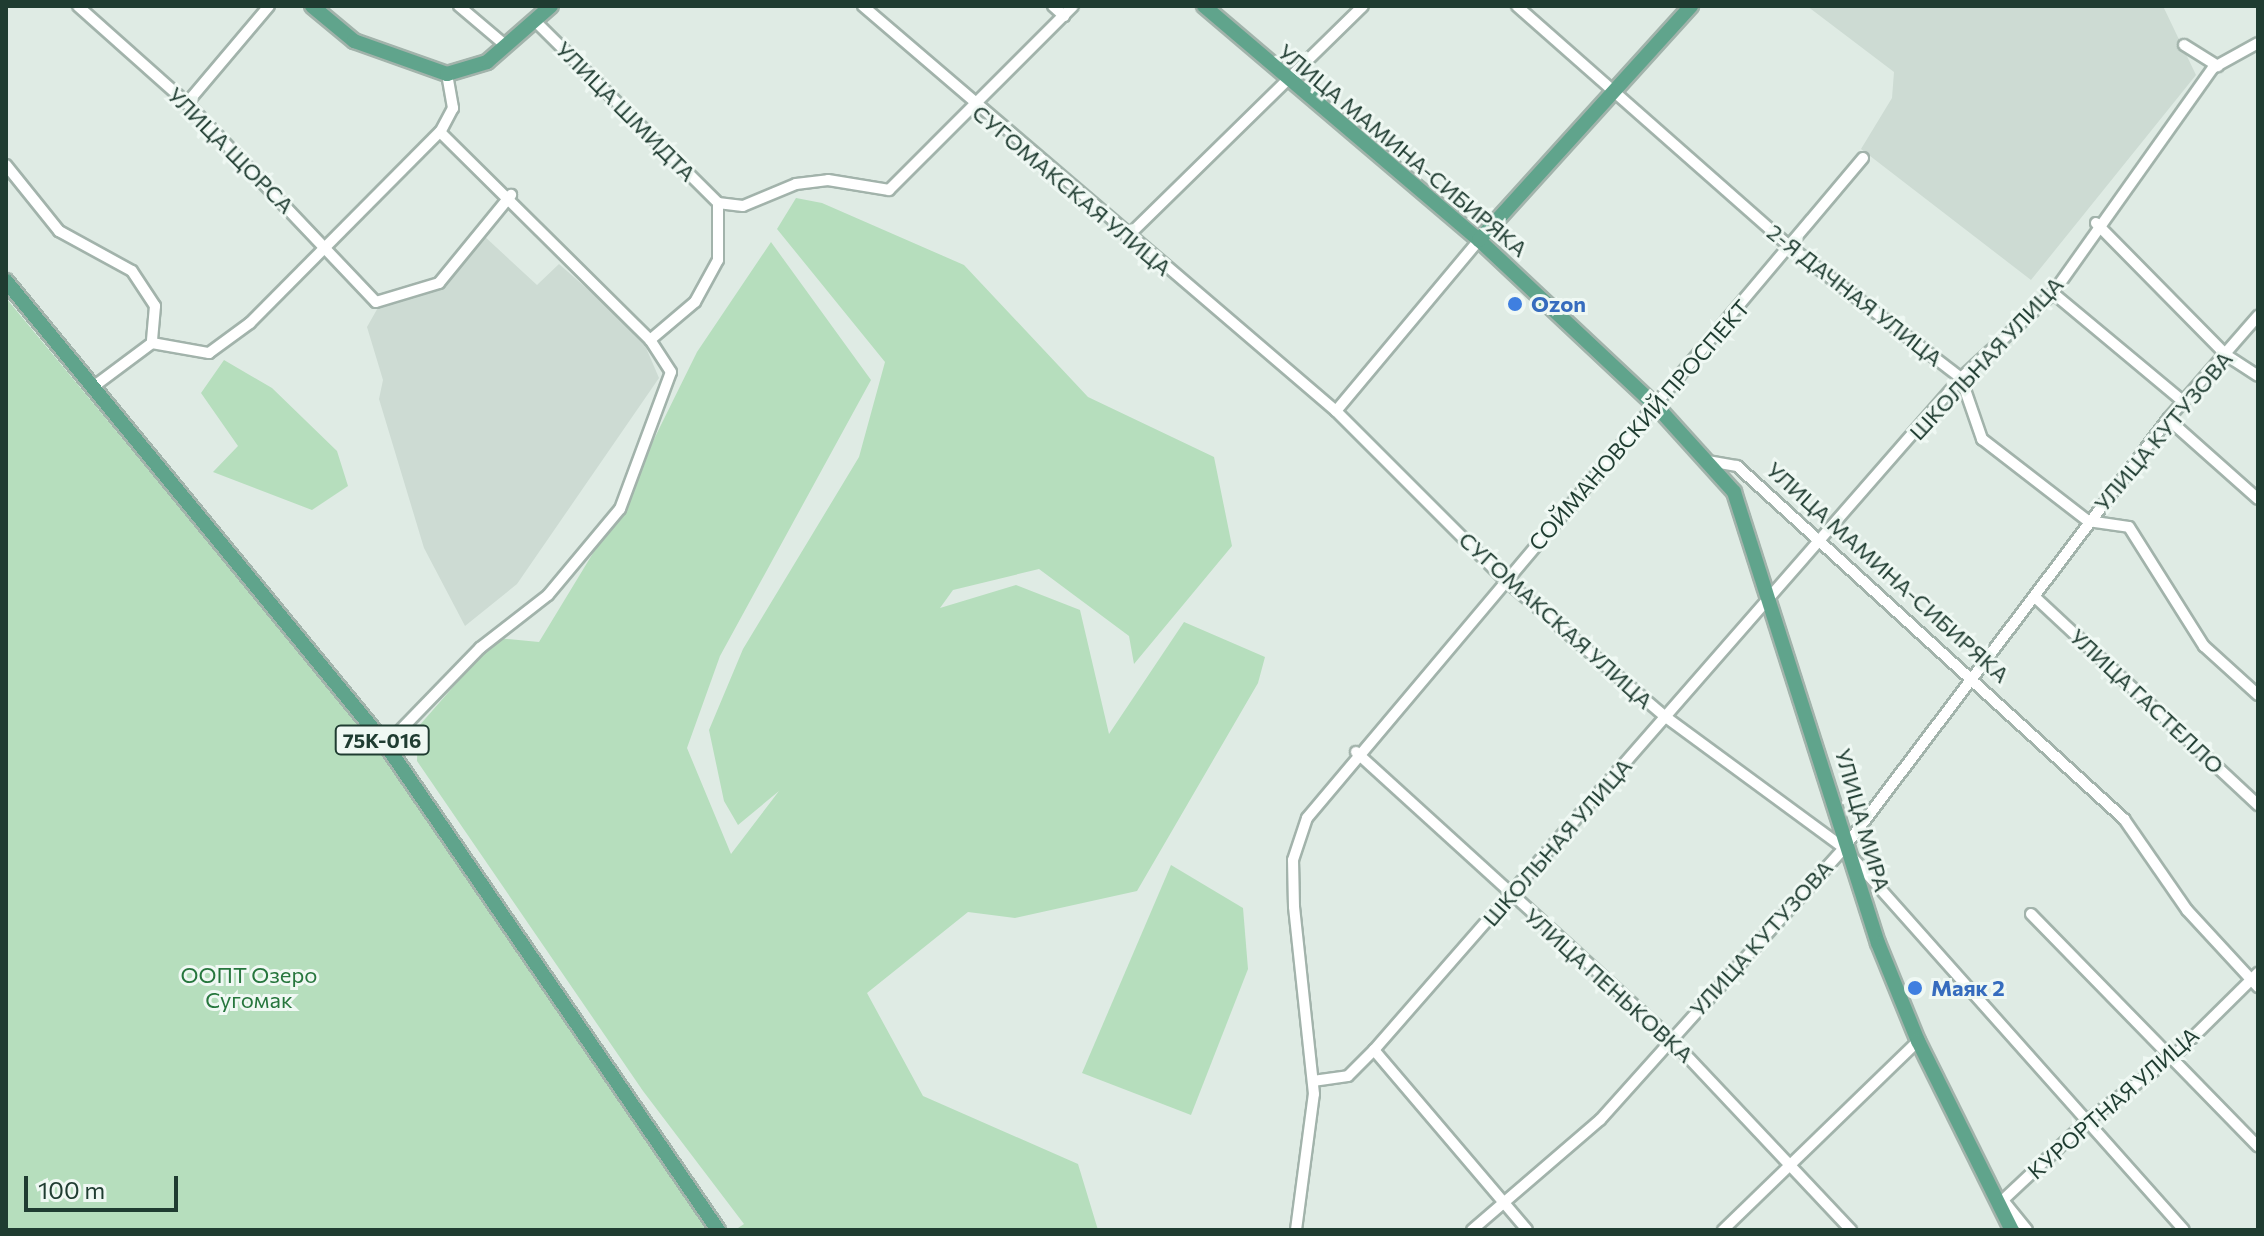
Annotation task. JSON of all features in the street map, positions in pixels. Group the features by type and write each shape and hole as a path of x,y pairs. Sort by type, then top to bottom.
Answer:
{"main road":[{"path":"312,6 354,41 447,74 487,62 551,6"},
{"name":"УЛИЦА МАМИНА-СИБИРЯКА","path":"1204,6 1288,83 1479,240 1659,409 1708,461"},
{"path":"1479,240 1691,6"},
{"name":"75К-016","path":"6,281 386,745 718,1230"},
{"name":"УЛИЦА МИРА","path":"1708,461 1744,513 1826,765 1844,848 1918,1041 2003,1200 2012,1230"}],"street":[{"name":"УЛИЦА ЩОРСА","path":"78,6 187,103 328,247 376,302 439,283 511,195"},
{"path":"187,103 269,6"},
{"path":"459,6 505,45"},
{"name":"СУГОМАКСКАЯ УЛИЦА","path":"863,6 975,108 1336,411 1504,579 1667,718 1844,848 2184,1230"},
{"path":"1053,6 1064,16"},
{"path":"650,340 695,302 718,260 718,203 743,206 796,184 828,180 889,190 975,108 1073,6"},
{"path":"1127,237 1288,83 1363,6"},
{"name":"2-Я ДАЧНАЯ УЛИЦА","path":"1517,6 1611,96 1793,249 1961,378 1982,439 2088,521 2129,527 2204,646 2258,695"},
{"name":"УЛИЦА ШМИДТА","path":"534,20 718,203"},
{"name":"ШКОЛЬНАЯ УЛИЦА","path":"1313,1081 1348,1076 1374,1050 1667,718 1769,596 1823,541 1961,378 2053,293 2096,223 2213,68 2258,43"},
{"path":"2184,45 2213,68 2258,57"},
{"path":"93,387 152,343 209,353 328,247 440,132 453,108 447,74"},
{"path":"386,745 480,648 548,595 620,509 671,372 650,340 511,195 440,132"},
{"name":"СОЙМАНОВСКИЙ ПРОСПЕКТ","path":"1294,1226 1312,1154 1313,1081 1293,860 1307,818 1356,752 1504,579 1659,409 1793,249 1863,158"},
{"path":"6,165 59,231 132,271 155,306 152,343"},
{"path":"2096,223 2226,355 2258,376"},
{"path":"1336,411 1479,240"},
{"path":"2053,293 2184,402"},
{"name":"УЛИЦА КУТУЗОВА","path":"1472,1230 1504,1206 1600,1120 1670,1038 1844,848 2036,598 2088,521 2168,419 2258,316"},
{"path":"2168,419 2258,499"},
{"name":"УЛИЦА МАМИНА-СИБИРЯКА","path":"1708,461 1737,466 1976,678 2124,819 2187,910 2255,980"},
{"name":"УЛИЦА ГАСТЕЛЛО","path":"2036,598 2258,805"},
{"name":"УЛИЦА ПЕНЬКОВКА","path":"1356,752 1670,1038 1792,1162 1851,1230"},
{"path":"2031,914 2175,1055 2258,1147"},
{"name":"КУРОРТНАЯ УЛИЦА","path":"2003,1200 2087,1121 2175,1055 2255,980"},
{"path":"1723,1230 1918,1041"},
{"path":"1374,1050 1527,1230"},
{"path":"2003,1200 2027,1230"}],"shaded area":[{"path":"1807,6 2163,6 2196,75 2031,280 1861,149 1892,98 1894,72"},
{"path":"483,235 537,285 559,264 641,336 659,378 517,584 465,626 424,548 379,399 383,380 367,327 380,304 437,287"}],"green space":[{"path":"796,198 822,203 964,265 1088,397 1214,457 1232,546 1134,664 1129,636 1039,569 953,590 940,608 1016,585 1080,610 1109,734 1184,622 1265,657 1258,683 1137,891 1015,918 968,912 867,993 923,1096 1078,1164 1098,1230 735,1230 744,1224 643,1091 417,761 418,727 496,638 539,642 618,512 697,352 771,242 871,380 720,656 687,748 731,854 779,791 738,825 724,801 709,730 743,649 859,457 885,362 777,229"},
{"name":"ООПТ Озеро Сугомак","path":"6,298 381,750 709,1230 6,1230"},
{"path":"224,360 272,388 337,451 348,486 312,510 213,472 238,446 201,393"},
{"path":"1171,865 1243,908 1248,969 1191,1115 1082,1073"}],"place":[{"name":"Ozon","path":"1515,304"},
{"name":"Маяк 2","path":"1915,988"}]}
